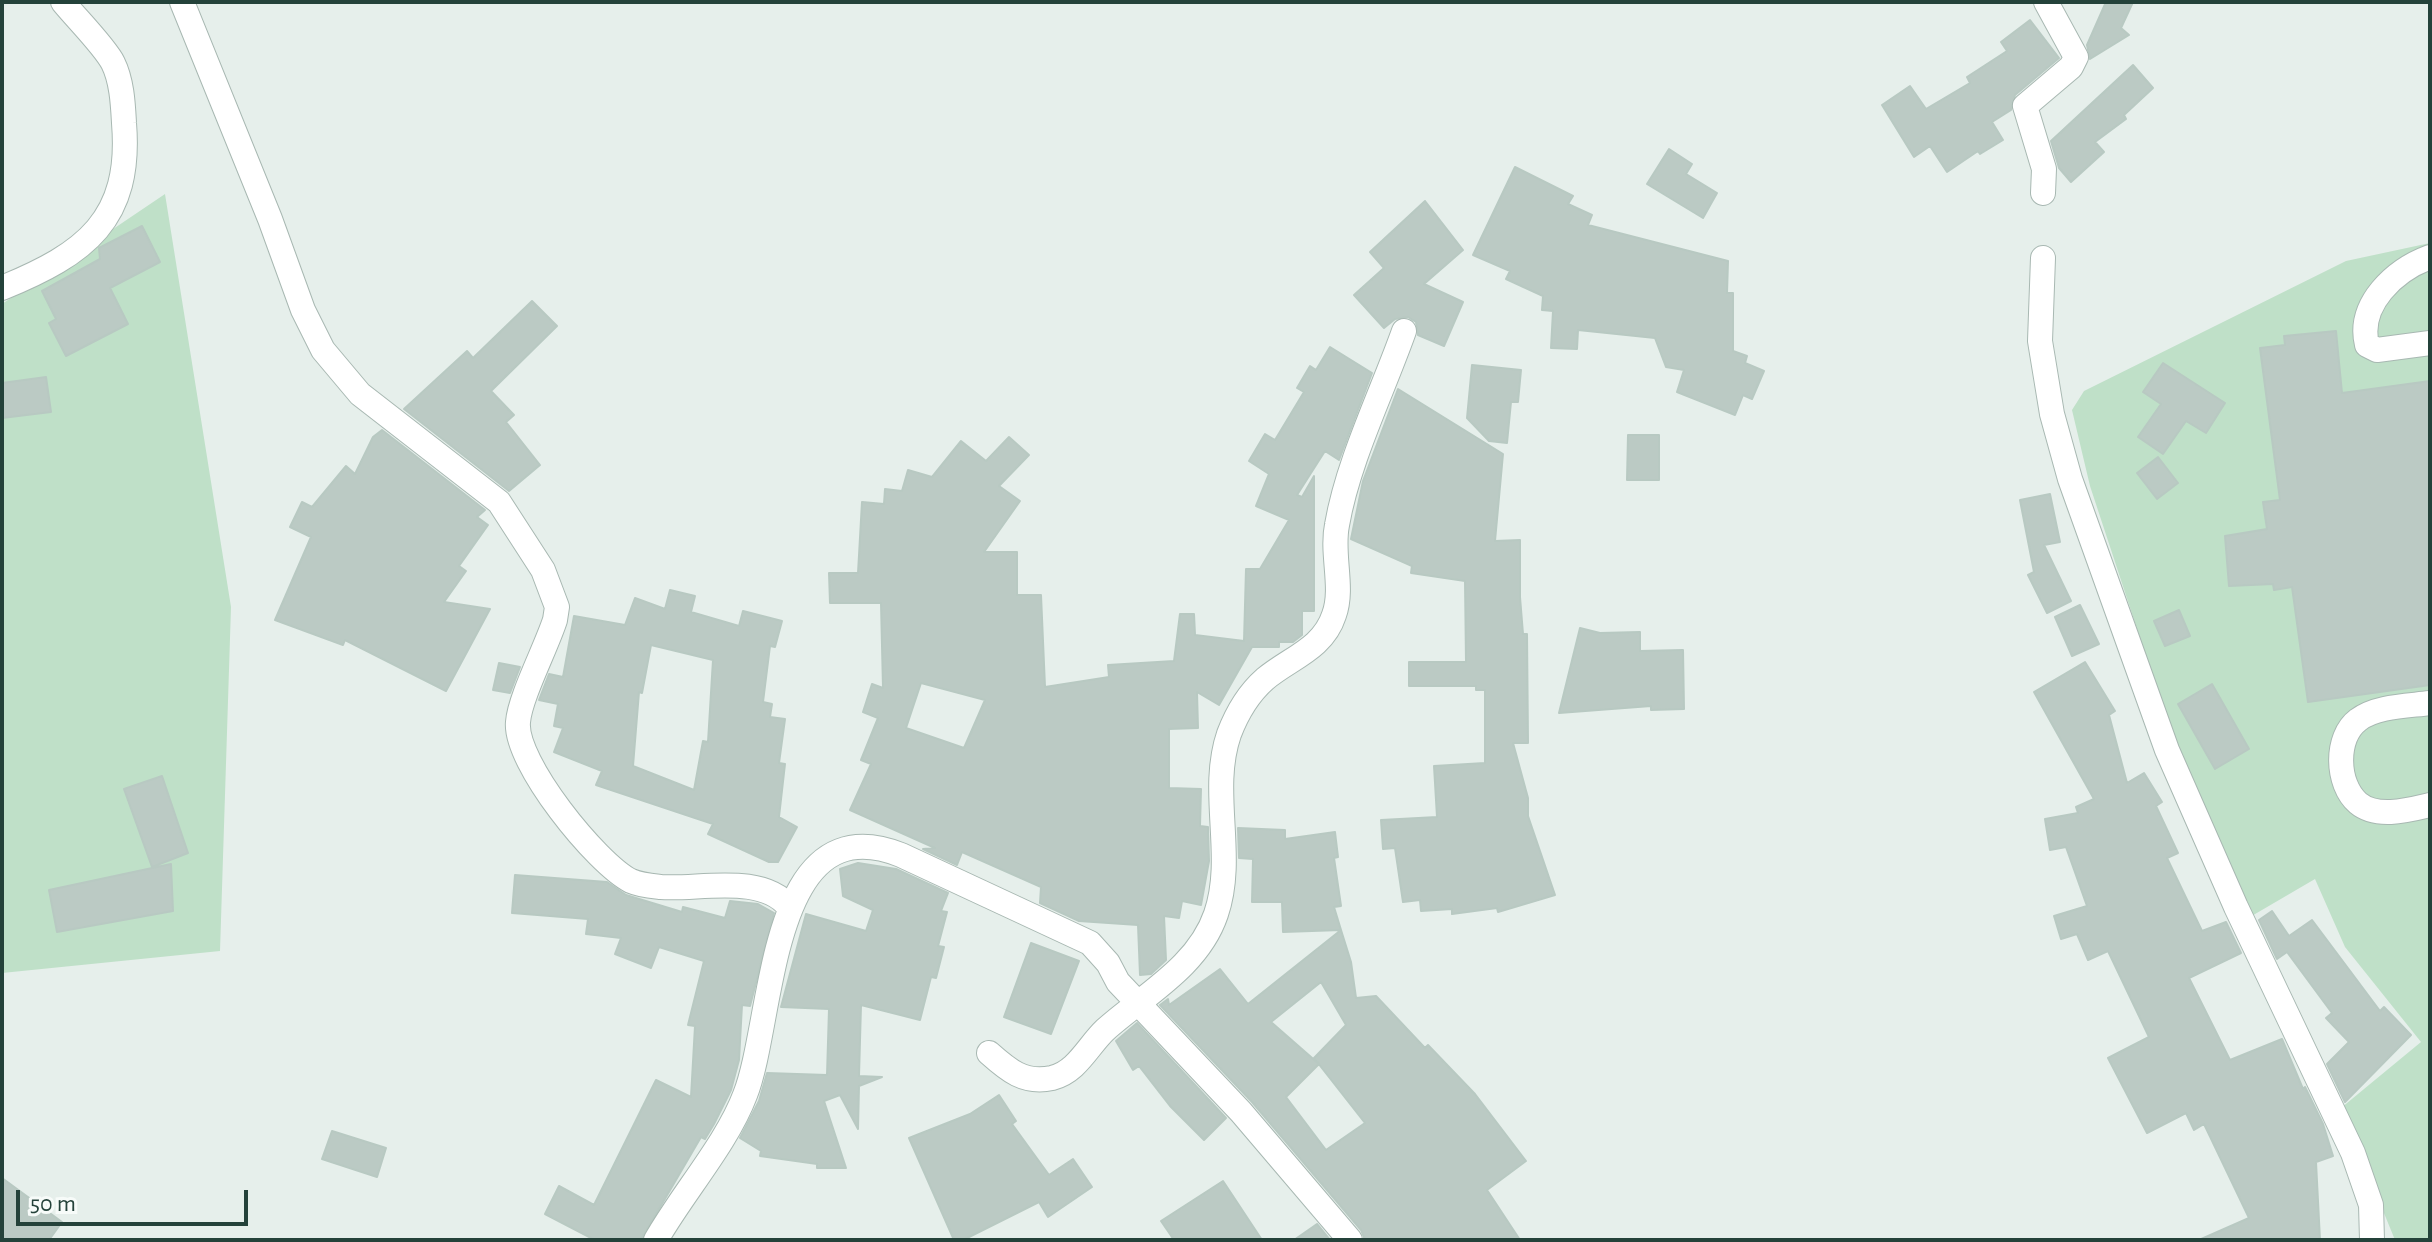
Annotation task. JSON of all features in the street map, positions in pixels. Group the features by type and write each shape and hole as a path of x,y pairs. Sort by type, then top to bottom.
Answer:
{"street":[{"path":"2,288 67,256 92,236 111,214 122,185 122,97 113,63 63,2"},
{"path":"182,2 303,310 323,350 360,394 461,468 499,502 543,570 557,607 555,620 517,725 521,749 539,783 616,870 632,882 660,887 740,886 776,896 789,907"},
{"path":"2043,193 2044,169 2025,106 2071,67 2076,57 2046,2"},
{"path":"2430,257 2397,275 2386,286 2369,310 2365,333 2367,345 2377,350 2430,343"},
{"path":"2043,258 2041,355 2052,414 2070,479 2167,750 2236,907 2353,1153 2371,1205 2372,1240"},
{"path":"989,1053 1013,1074 1034,1079 1055,1077 1075,1065 1104,1031 1141,1004 1181,966 1216,916 1223,877 1223,758 1239,711 1265,679 1314,646 1334,615 1337,523 1404,331"},
{"path":"2430,703 2388,709 2358,719 2343,738 2342,767 2347,788 2358,804 2389,813 2430,805"},
{"path":"656,1240 746,1095 789,907 814,867 827,856 856,845 883,848 1090,943 1108,963 1118,982 1241,1112 1350,1240"}],"green space":[{"path":"165,194 231,607 220,951 2,973 2,304"},
{"path":"2430,243 2430,1240 2395,1240 2341,1108 2421,1042 2345,947 2315,879 2250,917 2140,702 2142,644 2090,486 2072,410 2084,391 2346,261"}],"building":[{"path":"2106,2 2133,2 2121,28 2129,35 2090,59 2087,45"},
{"path":"2030,20 2059,58 2015,95 2011,110 1992,122 2003,140 1980,154 1978,151 1947,172 1930,146 1914,157 1882,105 1910,86 1926,109 1970,83 1967,77 2007,51 2001,42"},
{"path":"2133,65 2153,88 2124,115 2126,119 2095,142 2104,152 2071,182 2059,168 2051,141"},
{"path":"1669,149 1692,164 1686,174 1717,193 1703,218 1647,184"},
{"path":"1515,167 1573,196 1568,204 1592,215 1588,225 1728,261 1727,293 1733,293 1733,351 1747,356 1745,363 1764,371 1752,399 1743,395 1735,415 1677,392 1684,370 1666,367 1655,338 1578,330 1577,349 1551,348 1553,311 1542,310 1543,296 1506,279 1510,271 1473,255"},
{"path":"1425,201 1463,250 1424,284 1463,302 1444,346 1418,335 1416,322 1408,317 1395,319 1384,328 1354,295 1384,268 1370,252"},
{"path":"142,226 160,262 110,288 128,324 66,356 49,323 56,319 42,291 100,259 99,248"},
{"path":"532,301 557,326 491,391 514,415 506,422 540,465 509,491 404,409 467,351 473,358"},
{"path":"2336,331 2342,393 2430,381 2430,685 2308,702 2292,587 2274,590 2273,584 2229,586 2225,536 2267,529 2263,502 2280,500 2260,348 2285,345 2284,336"},
{"path":"1330,347 1372,373 1339,460 1325,451 1297,495 1302,497 1314,476 1314,611 1302,611 1302,635 1293,642 1279,642 1279,647 1252,647 1219,705 1197,692 1198,728 1169,729 1169,788 1201,789 1200,826 1208,827 1209,861 1201,905 1182,901 1179,918 1164,916 1166,960 1151,974 1140,975 1138,925 1079,921 1040,903 1041,887 962,852 957,865 923,849 935,848 850,810 871,764 861,760 878,718 863,712 872,684 883,688 881,603 830,603 829,573 858,573 862,502 884,504 885,489 902,491 908,470 932,477 961,441 986,461 1009,437 1029,455 999,486 1020,501 984,552 1017,552 1017,595 1041,595 1045,687 1109,677 1108,665 1174,661 1180,614 1194,614 1195,635 1244,641 1246,569 1260,569 1289,520 1256,506 1269,474 1249,461 1265,434 1275,440 1304,392 1297,388 1310,366 1316,370","holes":["921,683 985,700 964,748 906,728"]},
{"path":"2163,363 2225,403 2206,433 2186,421 2163,454 2138,437 2161,404 2143,392"},
{"path":"1472,365 1521,370 1518,402 1511,402 1507,443 1489,441 1467,418"},
{"path":"46,377 51,412 2,418 2,383"},
{"path":"1398,389 1503,454 1495,541 1520,540 1520,597 1523,634 1527,634 1528,743 1513,743 1528,798 1528,816 1555,895 1498,912 1497,908 1452,914 1452,909 1421,911 1420,900 1403,902 1395,848 1383,849 1381,820 1437,817 1434,766 1485,763 1485,690 1476,690 1476,686 1409,686 1409,662 1466,662 1465,581 1411,573 1412,566 1351,539 1363,481"},
{"path":"382,430 485,510 477,517 488,525 459,566 466,571 444,602 490,609 446,691 345,640 343,645 275,620 311,537 290,527 302,502 312,507 346,466 355,474 373,437"},
{"path":"1628,435 1659,435 1659,480 1627,480"},
{"path":"2158,457 2178,483 2157,499 2137,473"},
{"path":"2050,494 2060,542 2044,545 2071,601 2047,613 2028,575 2034,572 2020,500"},
{"path":"670,590 695,596 691,612 739,626 743,611 782,621 775,647 770,646 763,702 772,704 770,717 785,719 779,763 785,764 779,817 797,827 778,862 769,862 708,834 713,824 596,785 602,771 554,752 563,728 554,726 558,704 539,700 549,674 563,677 574,616 625,625 635,598 665,609","holes":["651,645 713,660 708,742 703,741 694,790 633,766 639,692 642,693"]},
{"path":"2080,605 2099,644 2072,656 2055,617"},
{"path":"2179,610 2190,636 2165,646 2154,621"},
{"path":"1580,628 1600,633 1640,632 1640,651 1683,650 1684,709 1651,710 1651,706 1559,713"},
{"path":"2085,662 2115,711 2109,715 2127,783 2144,773 2162,802 2156,806 2178,853 2167,858 2202,931 2226,922 2241,953 2189,978 2230,1060 2282,1039 2303,1089 2305,1087 2323,1124 2333,1156 2316,1162 2320,1240 2199,1240 2249,1218 2204,1124 2194,1130 2186,1113 2147,1133 2108,1058 2149,1037 2108,951 2088,960 2077,934 2061,939 2054,916 2087,906 2066,847 2050,850 2045,819 2078,813 2076,807 2094,799 2034,692"},
{"path":"499,663 520,667 510,693 493,690"},
{"path":"2212,684 2249,749 2215,769 2178,704"},
{"path":"162,776 188,853 152,867 124,789"},
{"path":"1238,828 1285,830 1285,839 1335,832 1338,857 1334,858 1341,906 1334,907 1341,930 1283,932 1282,902 1252,902 1253,859 1239,858"},
{"path":"858,863 896,869 948,893 941,911 947,912 938,946 944,947 936,978 931,977 920,1020 861,1005 859,1076 882,1077 859,1086 858,1129 840,1095 824,1101 846,1168 817,1168 817,1164 760,1156 761,1151 740,1138 759,1101 767,1073 827,1075 829,1009 781,1007 806,914 866,931 873,910 843,896 840,869"},
{"path":"171,864 173,911 57,932 49,890"},
{"path":"515,875 607,882 626,895 682,912 683,907 725,918 730,901 758,904 774,913 750,1006 742,1005 739,1060 731,1090 705,1139 701,1137 641,1240 595,1240 545,1214 559,1186 594,1205 656,1080 691,1097 695,1026 688,1025 704,961 659,947 651,968 615,954 621,938 586,934 588,919 512,913"},
{"path":"2272,911 2289,936 2312,920 2380,1011 2384,1007 2411,1035 2345,1102 2327,1064 2349,1042 2326,1018 2332,1013 2287,952 2277,959 2259,920"},
{"path":"1341,930 1351,962 1356,998 1376,996 1425,1048 1428,1045 1475,1094 1526,1161 1487,1190 1520,1240 1365,1240 1361,1230 1252,1102 1160,1005 1168,999 1169,1005 1220,969 1248,1004","holes":["1321,982 1346,1025 1314,1058 1318,1063 1271,1022","1319,1064 1365,1123 1326,1150 1286,1097"]},
{"path":"1031,943 1079,961 1051,1034 1004,1017"},
{"path":"1137,1023 1226,1118 1204,1140 1170,1106 1139,1066 1133,1070 1116,1041"},
{"path":"999,1095 1016,1121 1012,1124 1049,1175 1073,1159 1092,1187 1048,1217 1039,1202 963,1240 954,1240 909,1138 970,1114"},
{"path":"332,1131 386,1148 377,1177 322,1159"},
{"path":"2,1178 62,1222 49,1240 2,1240"},
{"path":"1223,1181 1262,1240 1174,1240 1161,1221"},
{"path":"1317,1224 1330,1240 1294,1240"}]}
